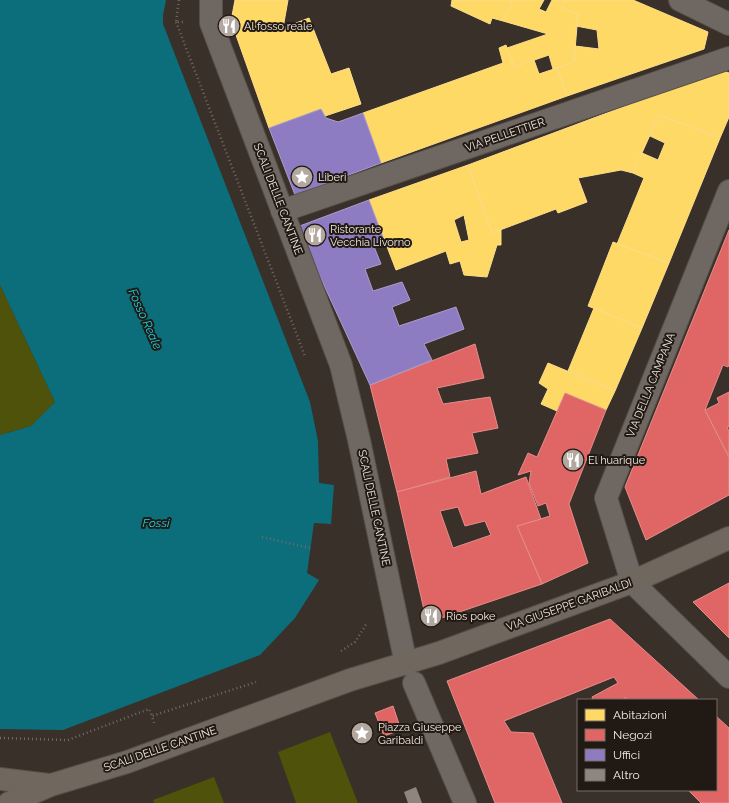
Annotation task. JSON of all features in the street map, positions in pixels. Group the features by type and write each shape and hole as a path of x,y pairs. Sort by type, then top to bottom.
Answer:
{"street":[{"name":"SCALI DELLE CANTINE","path":"51,785 127,762 350,680 410,673 341,365 211,23 211,0"},
{"path":"680,0 729,24"},
{"name":"VIA PELLETTIER","path":"282,211 729,58"},
{"name":"VIA DELLA CAMPANA","path":"632,582 606,498 729,191"},
{"name":"VIA GIUSEPPE GARIBALDI","path":"410,673 632,582 729,538"},
{"path":"632,582 729,677"},
{"path":"410,673 465,803"},
{"path":"0,779 51,785"},
{"path":"10,803 51,785"}],"path":[{"path":"177,11 179,0"},
{"path":"176,22 306,360"},
{"path":"262,537 310,548"},
{"path":"340,652 355,642 367,626 368,619"},
{"path":"152,716 261,680"},
{"path":"0,738 68,740 149,709 155,726 151,728"}],"shaded area":[{"path":"0,285 55,402 31,426 0,435"},
{"path":"330,732 358,803 296,803 278,752"},
{"path":"214,777 224,803 154,803 153,800"}],"water":[{"name":"Fossi","path":"0,0 166,0 163,24 310,402 318,441 319,483 334,485 331,524 314,523 307,573 319,580 295,618 260,655 63,730 0,729 0,435 31,426 55,402 0,285"}],"building: Abitazioni":[{"path":"235,0 288,0 283,28 231,21"},
{"path":"452,0 513,0 503,21 492,18 490,24 451,6"},
{"path":"513,0 544,0 539,9 546,12 552,0 567,0 562,8 578,14 574,62 553,69 549,55 514,67 507,48 548,34 503,21"},
{"path":"567,0 633,0 708,32 704,49 567,96 557,68 574,62 575,46 599,49 597,30 576,26 578,14 562,8"},
{"path":"309,18 331,74 349,68 361,104 325,116 321,109 269,128 231,21 283,28"},
{"path":"506,45 514,67 534,60 539,74 557,68 567,96 381,163 363,113 503,63 499,48"},
{"path":"722,70 729,73 729,117 720,138 659,115 633,173 621,170 578,178 587,202 558,213 556,209 492,233 468,165"},
{"path":"659,115 720,138 669,263 617,244 644,178 633,173 642,153 658,160 665,143 650,136"},
{"path":"468,165 492,233 501,230 501,245 497,245 487,277 464,275 460,261 450,264 446,251 396,270 369,200","holes":["464,215 469,240 461,242 454,220"]},
{"path":"613,242 669,263 642,328 588,306"},
{"path":"594,308 642,328 615,391 568,371"},
{"path":"548,363 615,391 606,410 565,393 557,411 541,404 548,389 539,383"}],"building: Negozi":[{"path":"729,230 729,365 728,367 723,365 705,410 729,457 729,495 646,540 625,487"},
{"path":"475,344 484,378 437,388 443,404 490,397 498,428 472,433 478,453 446,459 450,477 397,492 370,385"},
{"path":"729,392 729,427 727,427 729,431 729,457 705,410 719,403 717,398"},
{"path":"565,393 606,410 569,504 588,563 542,584 517,526 550,516 546,503 538,506 529,483 531,471 518,475 528,453 537,457"},
{"path":"476,471 481,494 526,477 541,519 517,526 542,584 427,623 397,492","holes":["458,507 465,526 485,521 491,535 453,548 440,511"]},
{"path":"729,583 729,638 693,602"},
{"path":"610,619 698,699 626,699 625,697 626,699 593,699 592,697 618,683 614,677 504,721 511,732 533,733 562,803 495,803 447,681"},
{"path":"393,706 401,730 384,736 375,713"},
{"path":"717,717 729,728 729,803 701,803 689,791 717,791"}],"building: Uffici":[{"path":"321,109 326,118 338,122 363,113 381,163 295,195 269,128"},
{"path":"369,200 384,240 373,244 381,264 365,269 373,291 402,282 410,300 392,307 399,326 456,307 464,329 424,344 432,360 370,385 297,227"}],"building: Altro":[{"path":"416,787 422,803 408,803 404,792"}],"place":[{"name":"Al fosso reale","path":"229,26"},
{"name":"Liberi","path":"302,177"},
{"name":"Ristorante Vecchia Livorno","path":"315,235"},
{"name":"El huarique","path":"573,460"},
{"name":"Rios poke","path":"431,616"},
{"name":"Piazza Giuseppe Garibaldi","path":"362,733"}],"water label":[{"name":"Fosso Reale","path":"145,319"}]}
